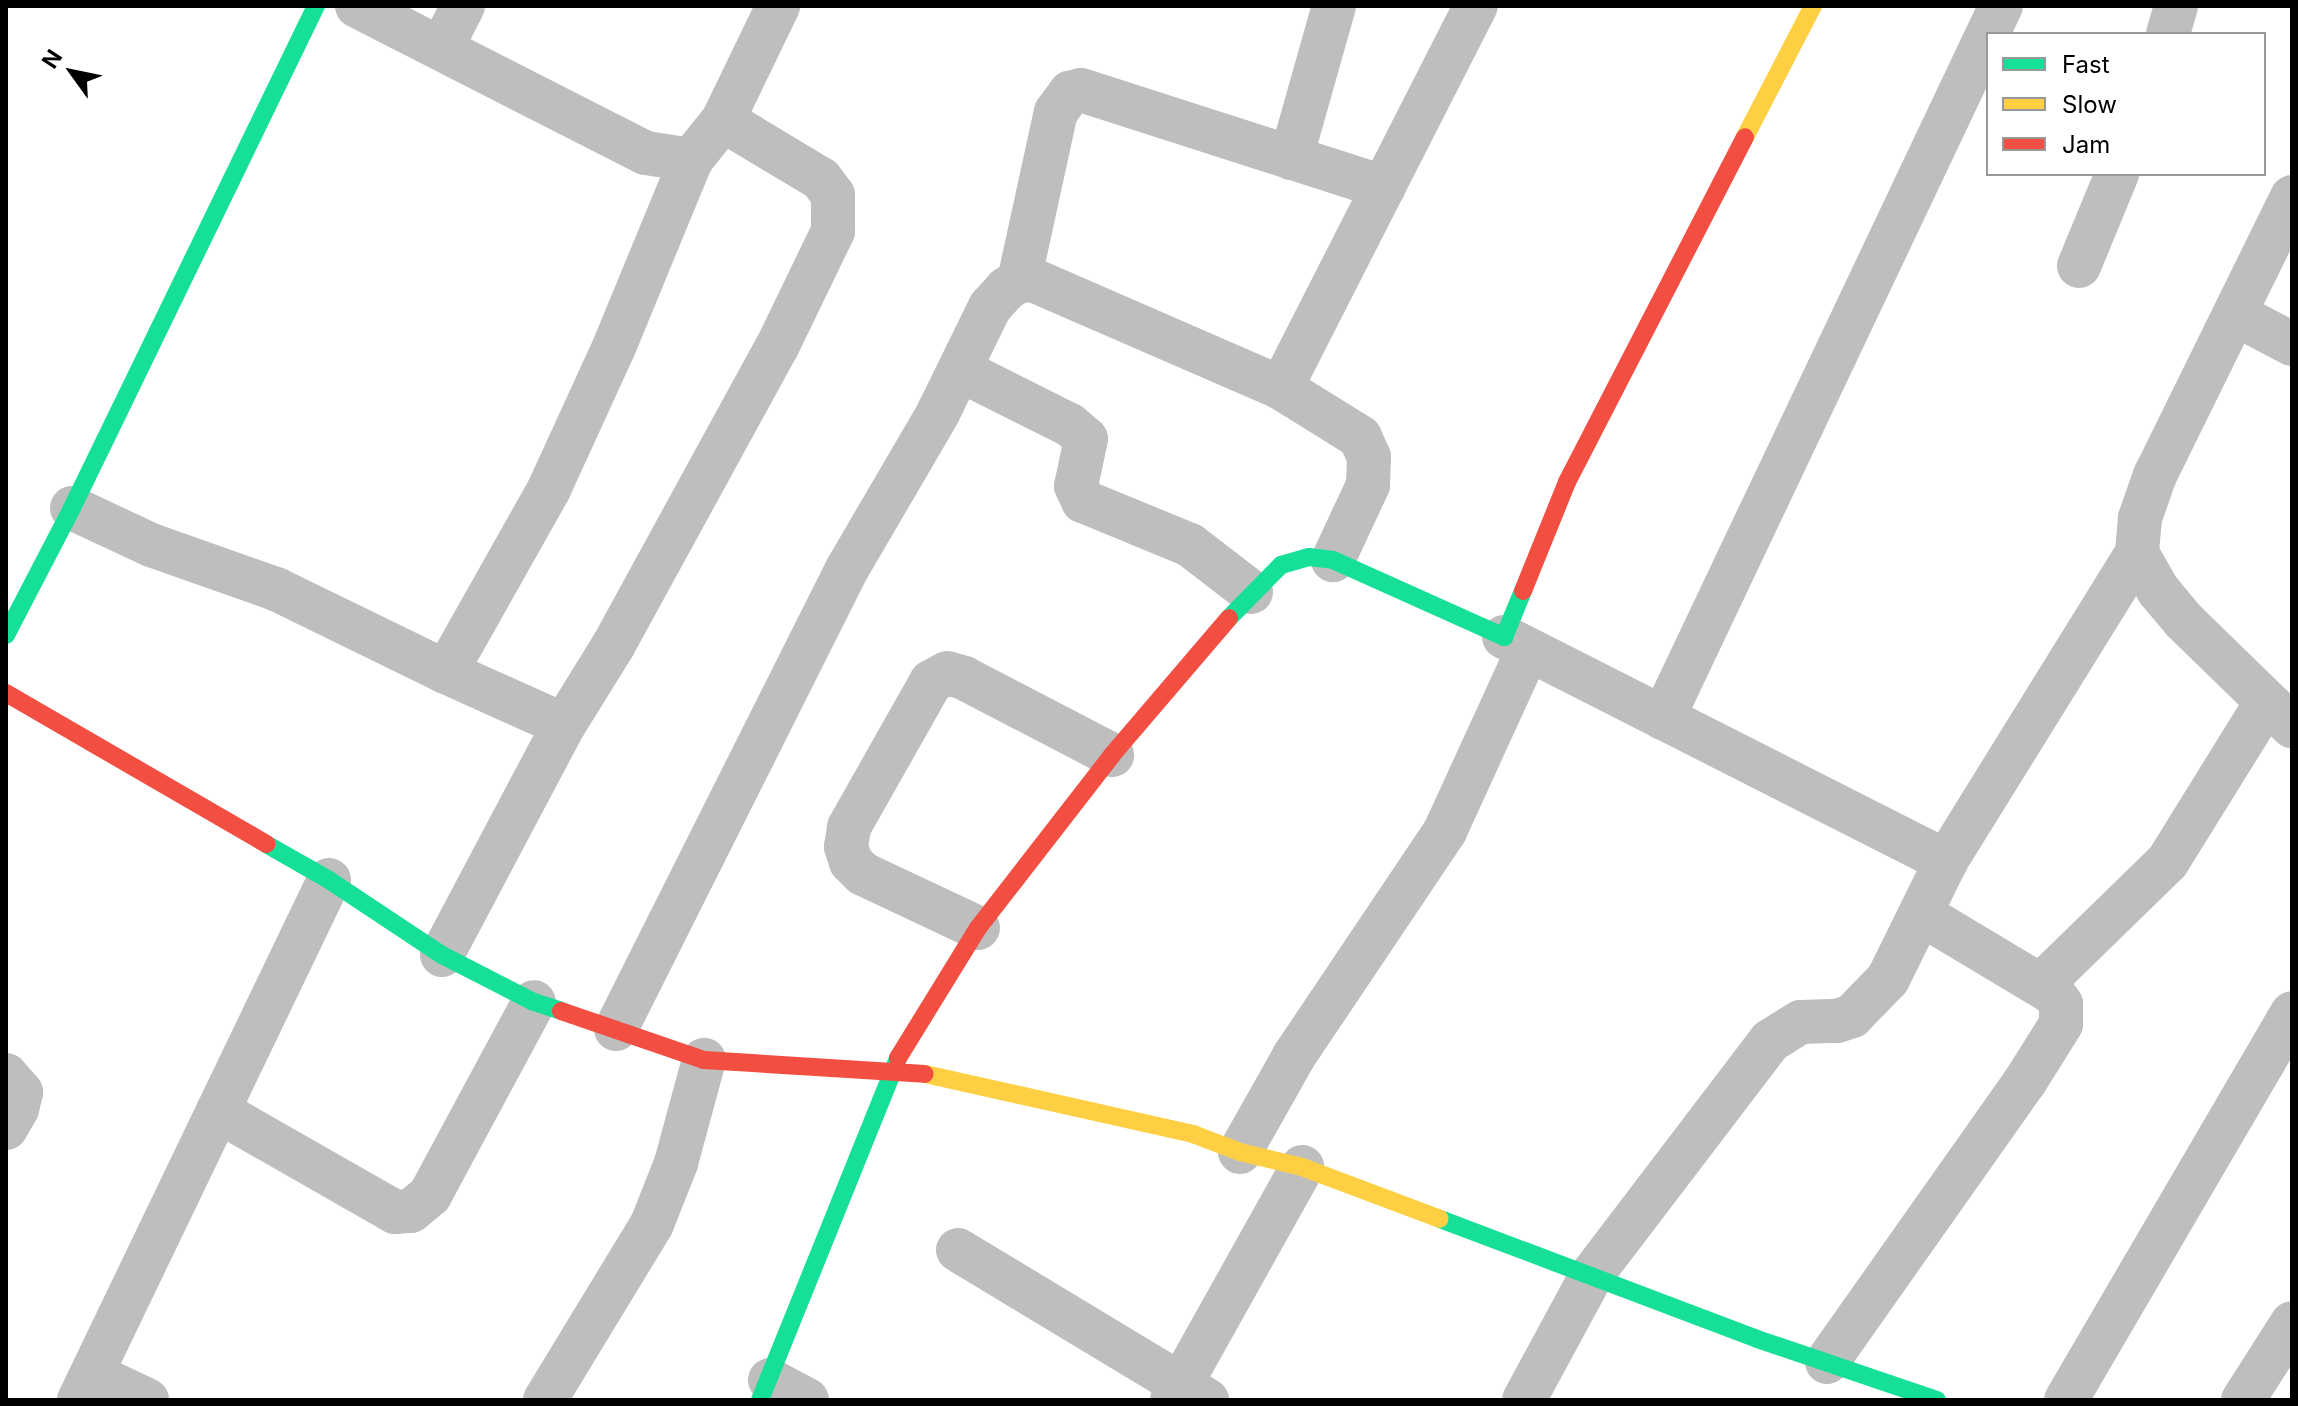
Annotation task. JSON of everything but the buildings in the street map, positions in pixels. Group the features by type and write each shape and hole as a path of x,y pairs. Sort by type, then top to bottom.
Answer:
{"street":[{"path":"6,635 72,508 316,6"},
{"path":"357,6 646,153 691,160"},
{"path":"442,47 463,6"},
{"path":"446,672 549,489 614,347 691,160 723,120 778,6"},
{"path":"1291,158 1334,6"},
{"path":"1281,388 1476,6"},
{"path":"1240,1152 1294,1056 1445,831 1516,644 1567,482 1813,6"},
{"path":"1989,32 2001,6"},
{"path":"2169,32 2176,6"},
{"path":"1663,718 1986,38"},
{"path":"1019,281 1056,112 1070,93 1081,90 1096,92 1384,187"},
{"path":"442,955 564,725 676,533 777,347 833,231 833,195 821,179 723,120"},
{"path":"2079,266 2116,176"},
{"path":"1524,1400 1591,1276 1770,1041 1801,1022 1837,1021 1865,1006 1888,979 1946,861 2137,553 2140,518 2155,475 2292,197"},
{"path":"616,1029 847,569 938,413 990,307 1006,289 1019,281 1033,280 1281,388 1360,437 1369,457 1368,485 1333,560"},
{"path":"2235,314 2292,344"},
{"path":"960,370 1070,425 1086,439 1076,486 1083,501 1190,545 1251,592"},
{"path":"72,508 151,545 276,589 446,672 564,725"},
{"path":"2041,985 2168,861 2279,714 2184,621 2158,590 2137,553"},
{"path":"779,1393 890,1072 978,928 1112,755 1251,592 1281,565 1309,557 1333,560 1516,644 1946,861"},
{"path":"978,928 863,874 851,862 846,847 849,827 931,682 947,673 964,678 1112,755"},
{"path":"6,693 329,880 442,955 534,1002 704,1060 951,1079 1193,1134 1240,1152 1302,1167 1591,1276 1937,1400"},
{"path":"147,1400 86,1387 329,880"},
{"path":"1827,1362 2026,1080 2061,1024 2061,1004 2041,985 1921,914"},
{"path":"218,1111 395,1212 411,1211 430,1195 534,1002"},
{"path":"2066,1400 2292,1013"},
{"path":"545,1400 652,1224 676,1163 704,1060"},
{"path":"6,1075 21,1092 17,1109 6,1128"},
{"path":"958,1250 1187,1395 1302,1167"},
{"path":"2243,1400 2292,1323"}],"traffic: fast":[{"path":"6,635 72,508 316,6"},
{"path":"1229,618 1281,565 1309,557 1333,560 1504,637 1523,591"},
{"path":"266,844 329,880 442,955 534,1002 561,1011"},
{"path":"760,1400 898,1058"},
{"path":"1440,1219 1757,1339 1937,1400"}],"traffic: slow":[{"path":"1745,137 1813,6"},
{"path":"925,1074 1193,1134 1240,1152 1302,1167 1440,1219"}],"traffic: jam":[{"path":"1523,591 1567,482 1745,137"},
{"path":"898,1058 978,928 1112,755 1229,618"},
{"path":"6,693 266,844"},
{"path":"561,1011 704,1060 925,1074"}]}
